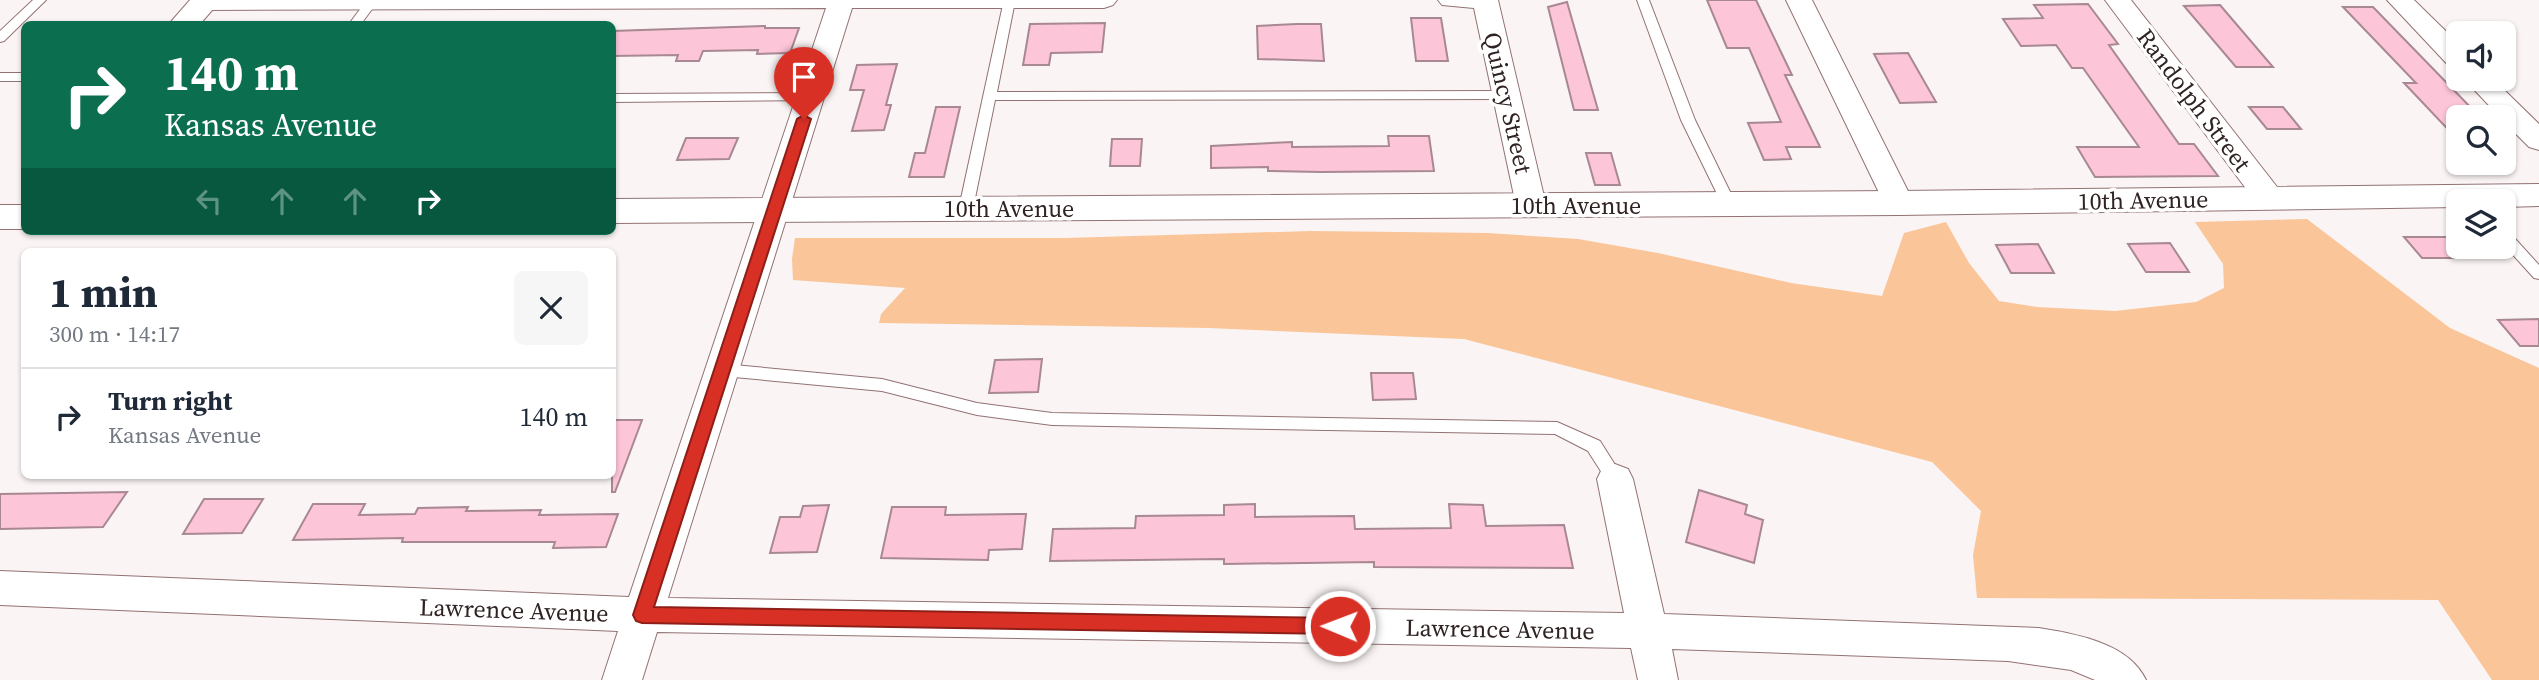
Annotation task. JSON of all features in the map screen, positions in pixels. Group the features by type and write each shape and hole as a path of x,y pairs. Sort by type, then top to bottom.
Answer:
{"street":[{"path":"622,680 842,0"},
{"path":"198,9 372,1 1104,0"},
{"path":"1451,0 1485,0"},
{"name":"Quincy Street","path":"1485,0 1531,205"},
{"path":"1799,0 1899,203"},
{"name":"Randolph Street","path":"2118,0 2270,199"},
{"path":"2400,0 2446,47"},
{"path":"2490,91 2539,141"},
{"name":"10th Avenue","path":"2516,196 2539,195"},
{"name":"10th Avenue","path":"616,211 2446,199"},
{"path":"1615,479 1658,680"},
{"name":"Lawrence Avenue","path":"0,588 642,615 1648,631 2045,646 2057,647 2120,674"}],"lane":[{"path":"0,38 40,0"},
{"path":"1643,0 1688,120 1729,204"},
{"path":"357,21 372,1"},
{"path":"966,208 1009,1"},
{"path":"0,77 21,77"},
{"path":"989,96 1506,95"},
{"path":"616,98 811,97"},
{"path":"2516,249 2539,274"},
{"path":"723,370 882,385 977,409 1052,419 1557,428 1594,446 1615,479"}],"shaded area":[{"path":"2307,219 2450,328 2539,368 2539,680 2492,680 2438,600 1977,598 1973,555 1981,511 1932,462 1464,339 1208,328 879,323 881,314 905,288 793,280 792,259 795,238 1065,238 1311,231 1488,233 1578,239 1658,253 1791,283 1882,296 1904,233 1946,222 1969,263 1999,301 2037,307 2115,311 2196,302 2224,288 2223,264 2195,222"}],"building":[{"path":"1707,0 1756,0 1792,75 1785,75 1820,147 1786,147 1791,159 1764,160 1748,123 1781,122 1749,48 1727,48"},
{"path":"1567,2 1598,110 1574,110 1548,7"},
{"path":"2088,4 2118,44 2109,45 2179,144 2194,144 2218,176 2095,177 2077,147 2139,147 2083,68 2072,68 2056,45 2021,46 2003,19 2043,18 2034,5"},
{"path":"2220,5 2273,67 2236,67 2184,6"},
{"path":"2343,7 2373,7 2446,82 2446,91 2455,91 2468,105 2446,105 2446,127 2404,83 2416,83"},
{"path":"1411,18 1441,18 1448,61 1416,61"},
{"path":"1105,23 1102,52 1051,53 1049,65 1023,65 1030,24"},
{"path":"1321,24 1324,61 1258,59 1257,26"},
{"path":"765,26 799,28 790,53 757,54 758,50 703,51 699,61 676,61 678,55 616,56 616,31"},
{"path":"1908,53 1936,102 1900,103 1874,54"},
{"path":"897,64 886,105 891,105 884,130 852,131 864,90 850,90 857,65"},
{"path":"936,107 960,107 944,177 909,177 915,153 925,153"},
{"path":"2249,107 2283,107 2301,129 2267,129"},
{"path":"1388,136 1429,136 1434,171 1321,172 1268,171 1268,167 1211,168 1211,146 1292,142 1292,147 1389,146"},
{"path":"686,138 738,138 729,159 677,160"},
{"path":"1112,139 1142,139 1140,166 1110,166"},
{"path":"1586,153 1611,153 1620,185 1595,185"},
{"path":"2404,237 2446,237 2446,258 2422,258"},
{"path":"2170,243 2189,272 2146,272 2128,244"},
{"path":"2038,244 2054,273 2011,273 1996,245"},
{"path":"2539,319 2539,346 2520,346 2498,320"},
{"path":"1042,359 1038,392 989,393 995,360"},
{"path":"1371,373 1413,373 1416,399 1373,400"},
{"path":"616,420 642,420 615,492 612,492 612,479 616,479"},
{"path":"1699,490 1747,505 1745,514 1763,520 1754,563 1686,542"},
{"path":"127,492 103,527 0,529 0,494"},
{"path":"204,499 263,499 242,533 183,534"},
{"path":"313,504 365,504 359,515 415,514 418,508 468,507 466,511 541,510 539,515 618,514 606,547 553,548 555,542 402,542 403,538 293,540"},
{"path":"1255,504 1255,517 1354,516 1355,529 1451,528 1449,504 1483,505 1486,526 1564,525 1573,568 1374,567 1374,562 1224,564 1224,559 1050,561 1053,529 1135,528 1136,516 1224,515 1224,505"},
{"path":"829,505 817,552 770,553 780,517 800,517 803,506"},
{"path":"892,507 946,507 945,515 1026,514 1022,549 989,550 988,560 881,558"}],"route":[{"path":"804,119 642,615 1340,626"}]}
